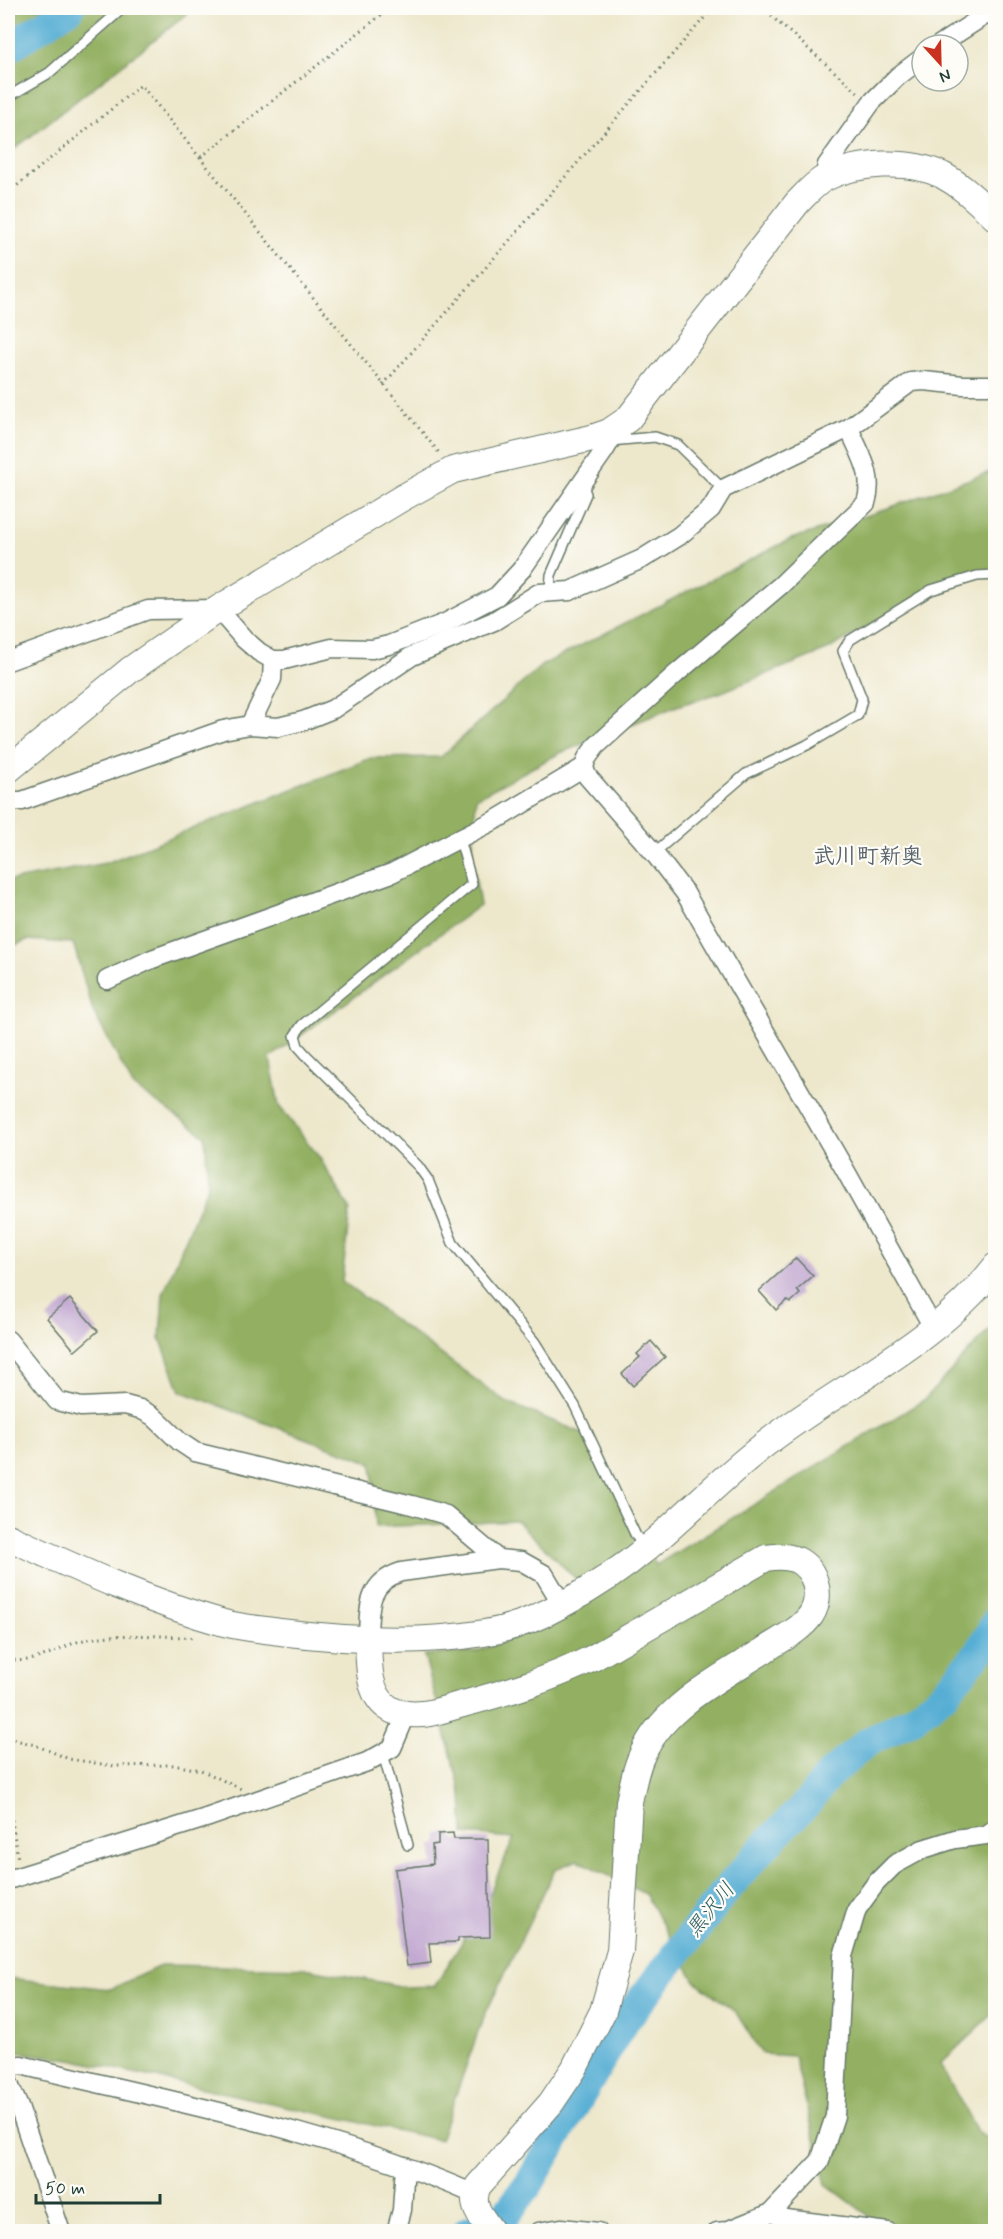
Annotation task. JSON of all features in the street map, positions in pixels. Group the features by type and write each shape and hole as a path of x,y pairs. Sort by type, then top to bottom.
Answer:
{"street":[{"path":"957,33 996,8"},
{"path":"824,179 827,165 871,103 910,67"},
{"path":"8,661 148,610 218,609 244,639 273,660 284,660 332,648 372,649 389,645 445,623 496,596 522,569 582,483 609,437 628,419 797,202 824,179 843,171 877,164 918,168 940,174 957,184 996,218"},
{"path":"8,801 22,801 224,730 250,725 278,727 303,721 333,709 412,656 494,621 538,593 570,591 642,559 680,536 711,509 723,489 849,428 911,382 996,385"},
{"path":"107,980 152,959 392,873 499,819 584,767 587,758 596,746 781,585 866,503 870,489 870,477 849,428"},
{"path":"8,770 130,670 218,609 402,498 453,470 609,437"},
{"path":"250,725 273,679 273,660"},
{"path":"584,767 593,786 654,854 685,893 844,1168 933,1329"},
{"path":"8,1537 147,1598 226,1624 318,1637 368,1639 484,1634 533,1619 611,1574 647,1548 769,1440 886,1364 933,1329 959,1308 996,1266"},
{"path":"8,1340 14,1362 57,1401 81,1407 125,1405 140,1409 153,1416 180,1442 195,1452 446,1515 498,1559"},
{"path":"476,2202 486,2175 551,2103 574,2069 603,2011 620,1951 629,1802 634,1778 645,1748 668,1719 692,1696 801,1627 817,1604 814,1579 808,1567 796,1560 779,1556 766,1558 593,1658 530,1685 423,1714 398,1713 386,1707 377,1695 370,1677 369,1610 374,1592 388,1577 401,1572 498,1559 521,1561 544,1574 562,1604"},
{"path":"14,1878 255,1801 367,1762 392,1748 407,1713"},
{"path":"717,2232 726,2231 771,2213 820,2161 835,2116 843,1956 857,1909 876,1883 894,1865 922,1849 955,1839 992,1834"},
{"path":"8,2067 21,2065 332,2141 423,2171 476,2202 492,2232"},
{"path":"8,2082 19,2107 61,2232"},
{"path":"396,2232 402,2210 405,2166"},
{"path":"771,2213 786,2218 888,2232"},
{"path":"538,2232 561,2228 597,2232"}],"lane":[{"path":"8,100 13,94 49,73 123,8"},
{"path":"609,437 655,437 678,445 723,489"},
{"path":"550,591 551,575 586,495 582,483"},
{"path":"654,854 746,774 807,745 858,716 862,699 843,651 850,640 931,590 976,576 996,575"},
{"path":"460,838 472,884 302,1025 295,1035 298,1046 306,1055 418,1166 428,1180 453,1243 534,1341 575,1406 636,1536 647,1548"},
{"path":"382,1754 386,1761 408,1845"}],"path":[{"path":"201,158 390,8"},
{"path":"383,385 713,8"},
{"path":"762,8 871,103"},
{"path":"8,193 141,85 453,470"},
{"path":"8,1659 32,1661 87,1640 105,1637 201,1639"},
{"path":"8,1766 9,1738 35,1745 69,1759 114,1766 173,1765 201,1770 251,1794 255,1801"},
{"path":"8,1796 14,1878"}],"green space":[{"path":"8,8 195,8 8,154"},
{"path":"995,470 995,578 962,572 827,650 560,753 476,798 472,857 480,905 270,1058 279,1106 319,1157 350,1209 342,1281 506,1402 590,1436 656,1565 924,1400 995,1323 995,2012 940,2064 978,2133 995,2143 995,2231 889,2231 826,2184 794,2056 762,2054 735,2011 695,1981 645,1894 578,1860 555,1869 482,2021 440,2140 70,2059 8,2051 8,1978 111,1989 162,1965 305,1968 405,1987 435,1986 482,1910 514,1838 464,1834 462,1795 424,1655 475,1652 529,1632 583,1601 577,1580 517,1521 376,1527 372,1463 180,1391 160,1338 163,1294 208,1185 205,1136 133,1086 93,1011 73,943 27,940 8,948 8,881 106,863 371,758 441,757 542,665 791,539 874,513"}],"building":[{"path":"796,1258 813,1276 797,1290 800,1294 790,1303 787,1300 776,1310 759,1291"},
{"path":"70,1299 98,1331 75,1351 47,1318"},
{"path":"651,1341 665,1357 633,1386 622,1374 640,1357 637,1354"},
{"path":"453,1833 454,1839 488,1839 490,1937 458,1938 458,1942 429,1943 431,1963 407,1966 395,1869 433,1864 432,1845 438,1844 438,1834"}],"waterway":[{"path":"8,48 70,8"},
{"name":"黒沢川","path":"467,2232 504,2217 529,2184 623,2023 728,1888 808,1802 828,1776 866,1743 912,1719 943,1695 980,1651 996,1621"}],"district":[{"name":"武川町新奥","path":"868,857"}]}
